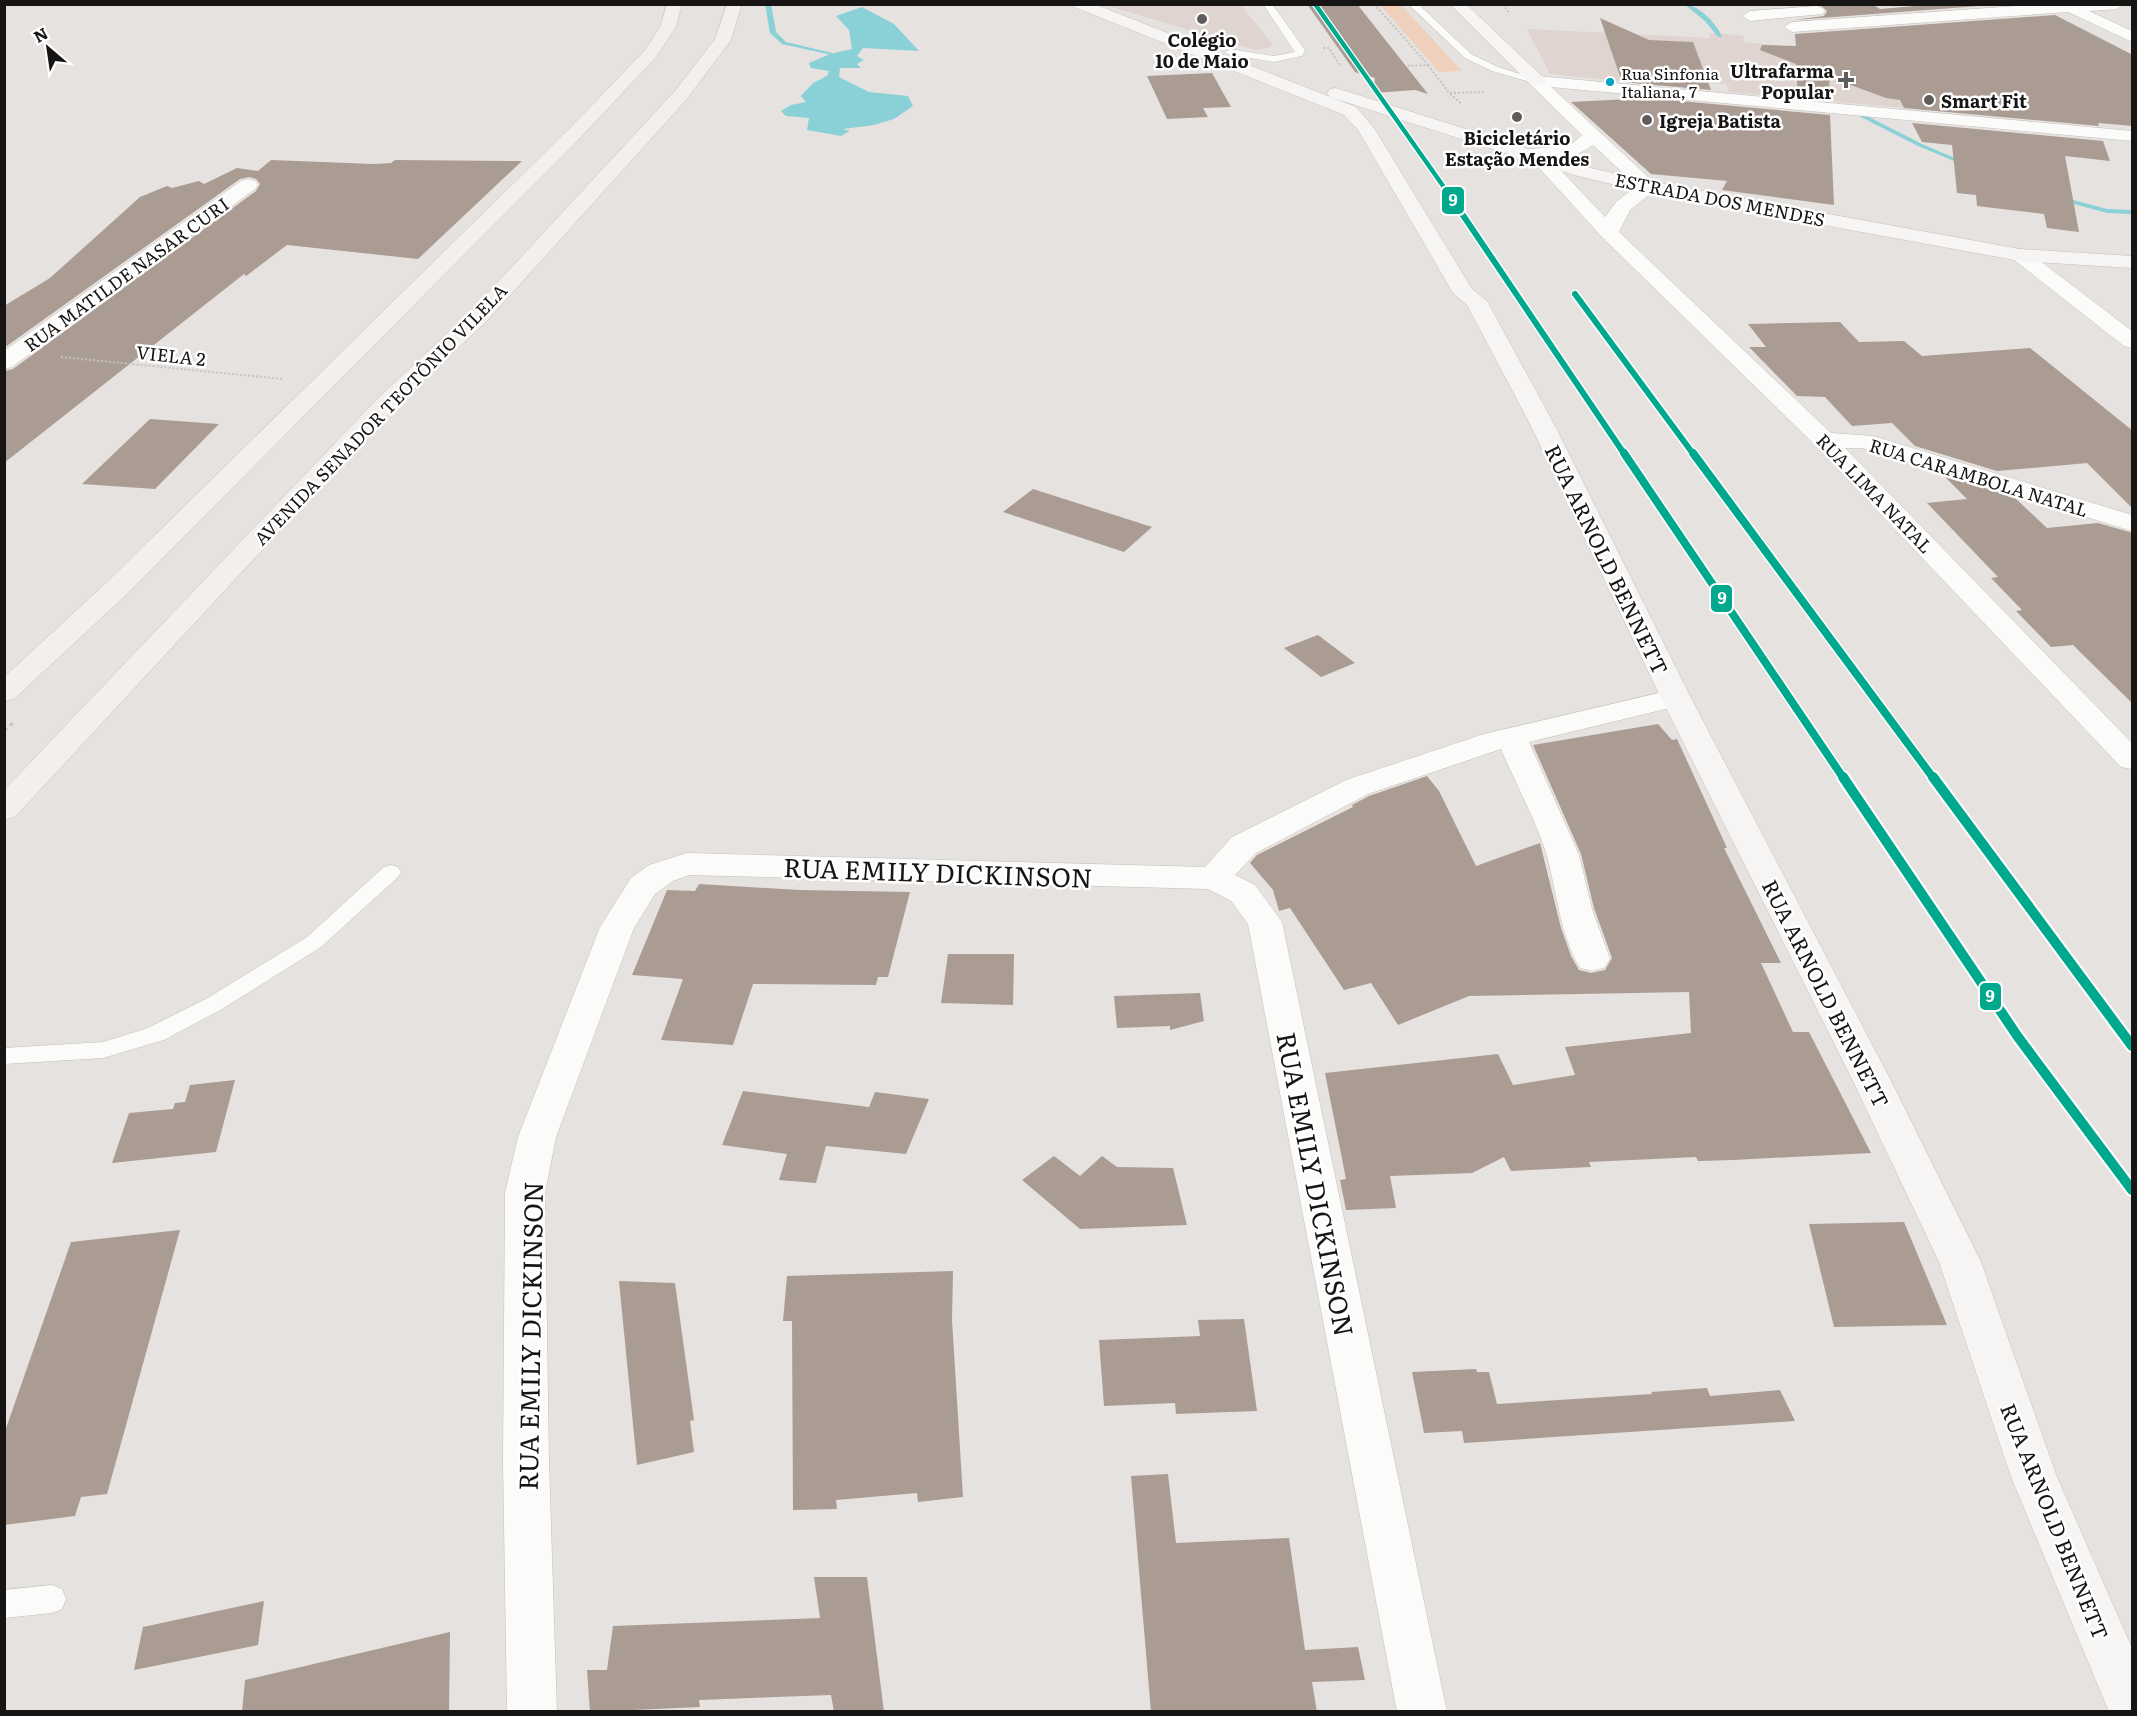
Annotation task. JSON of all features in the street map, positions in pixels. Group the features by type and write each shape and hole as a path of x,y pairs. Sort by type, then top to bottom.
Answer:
{"main road":[{"path":"4,693 115,590 512,197 651,53 668,27 675,4"},
{"name":"AVENIDA SENADOR TEOTÔNIO VILELA","path":"4,810 377,412 478,317 680,96 723,40 735,4"}],"street":[{"name":"ESTRADA DOS MENDES","path":"1080,4 1230,52 1331,92 1529,156 1648,187 2020,255 2133,262"},
{"name":"RUA ARNOLD BENNETT","path":"1080,4 1350,111 1365,128 1464,293 1476,285"},
{"path":"1457,4 1648,187 1625,201 1614,215 1609,233"},
{"path":"1750,16 1911,4"},
{"path":"1792,27 2117,4"},
{"path":"2068,6 2133,37"},
{"path":"1537,81 2133,136"},
{"name":"RUA ARNOLD BENNETT","path":"1394,112 1381,115 1381,121 1476,285 1676,698 1870,1077 1960,1262 2034,1477 2133,1705"},
{"path":"1529,156 1578,148 1588,141 1591,134"},
{"name":"RUA LIMA NATAL","path":"1529,156 1549,167 1609,233 1824,440 2133,760"},
{"name":"RUA MATILDE NASAR CURI","path":"11,358 248,185"},
{"path":"2020,255 2133,341"},
{"name":"RUA CARAMBOLA NATAL","path":"1824,440 1864,441 2133,523"},
{"path":"1214,878 1244,845 1357,787 1511,737 1676,698"},
{"path":"1511,737 1563,855 1575,909 1592,959"},
{"name":"RUA EMILY DICKINSON","path":"532,1712 526,1462 525,1193 537,1137 617,927 643,886 661,873 687,864 1214,878 1243,893 1265,922 1422,1712"}],"lane":[{"path":"1230,52 1278,59 1296,56 1300,52 1267,4"},
{"path":"1412,4 1468,56 1496,69 1537,81"},
{"path":"4,1056 103,1050 156,1034 214,1004 314,942 390,872"},
{"path":"4,1604 52,1599"}],"path":[{"path":"1374,4 1428,65 1406,66"},
{"path":"1298,47 1329,48 1342,69"},
{"name":"VIELA 2","path":"11,358 323,383"}],"shaded area":[{"name":"Colégio 10 de Maio","path":"1105,5 1241,5 1273,45 1255,50"},
{"path":"1380,5 1401,5 1462,71 1439,72"},
{"path":"1527,29 1710,38 1709,34 1715,33 1744,36 1743,42 1950,61 2004,117 1729,92 1726,84 1691,83 1678,87 1550,74"}],"water":[{"path":"862,7 894,24 919,51 863,48 857,56 864,60 857,64 861,68 840,68 839,77 869,92 908,96 913,106 894,119 874,125 843,129 850,131 841,136 807,130 809,118 786,116 781,111 791,105 806,102 801,96 813,83 827,76 829,71 811,68 809,63 830,54 852,49 849,30 836,16"}],"building":[{"path":"1307,4 1357,4 1428,94 1415,90 1373,93 1375,78 1355,72"},
{"path":"1819,4 1872,4 1880,9 1939,4 2006,4 1794,20 1824,16 1827,11"},
{"path":"2055,15 2133,55 2133,126 2098,123 2099,126 1904,108 1900,100 1886,98 1829,77 1830,101 1798,98 1796,64 1760,50 1762,45 1796,46 1795,34"},
{"path":"1600,18 1649,40 1693,42 1711,90 1622,82"},
{"path":"1212,73 1231,107 1203,108 1208,117 1167,119 1147,76"},
{"path":"1627,96 1830,115 1834,205 1722,190 1727,181 1651,174 1571,102 1629,99"},
{"path":"1912,123 2103,141 2110,161 2065,156 2079,232 2047,228 2044,214 1977,206 1976,195 1957,193 1952,145 1922,142"},
{"path":"271,160 374,164 391,163 395,160 522,161 418,259 287,245 246,276 244,274 4,463 4,371 13,369 256,191 260,184 256,179 249,177 240,179 4,348 4,306 50,278 140,197 167,186 172,188 199,181 204,184 237,168 258,171"},
{"path":"1840,322 1859,342 1904,341 1922,356 2030,348 2133,431 2133,509 2087,463 1997,471 1915,446 1892,423 1852,426 1825,397 1797,396 1749,347 1766,347 1748,324"},
{"path":"150,419 219,424 155,489 82,484"},
{"path":"1943,475 2014,497 2047,528 2098,523 2133,533 2133,704 2073,645 2051,647 2016,611 2022,610 1991,578 1998,577 1927,503 1967,499"},
{"path":"1033,489 1152,527 1124,552 1003,512"},
{"path":"1318,635 1355,663 1321,677 1284,648"},
{"path":"1658,724 1672,740 1677,739 1727,848 1724,848 1781,963 1761,963 1793,1032 1809,1032 1871,1153 1733,1160 1698,1161 1696,1157 1589,1162 1591,1167 1511,1171 1504,1157 1472,1173 1390,1176 1396,1208 1346,1210 1340,1180 1346,1179 1325,1073 1498,1054 1513,1085 1575,1075 1565,1047 1691,1033 1689,992 1469,996 1398,1025 1371,983 1344,990 1290,908 1279,911 1273,890 1250,863 1257,855 1353,807 1352,805 1369,796 1427,776 1439,791 1476,866 1540,843 1561,928 1571,956 1579,970 1591,973 1605,970 1612,958 1594,908 1581,854 1533,745"},
{"path":"699,884 799,890 910,892 888,977 878,977 876,985 753,984 733,1045 661,1040 683,979 632,975 667,890 695,891"},
{"path":"948,954 1014,954 1013,1005 941,1003"},
{"path":"1200,993 1204,1021 1170,1030 1170,1026 1117,1028 1114,996"},
{"path":"235,1080 216,1152 112,1163 129,1113 173,1109 175,1103 185,1102 190,1085"},
{"path":"743,1091 869,1107 875,1092 929,1099 906,1154 826,1146 816,1183 779,1180 787,1154 722,1145"},
{"path":"1054,1156 1080,1176 1102,1156 1117,1167 1173,1168 1187,1225 1080,1229 1022,1180"},
{"path":"1904,1222 1947,1325 1834,1327 1809,1224"},
{"path":"180,1230 107,1494 81,1497 75,1516 4,1525 4,1434 71,1242"},
{"path":"953,1271 952,1320 963,1497 918,1502 917,1493 836,1500 837,1509 793,1510 792,1321 783,1321 787,1276"},
{"path":"619,1281 675,1283 694,1420 690,1421 694,1452 637,1465"},
{"path":"1244,1319 1257,1411 1176,1414 1175,1403 1104,1406 1099,1340 1200,1336 1198,1320"},
{"path":"1476,1369 1477,1372 1489,1372 1497,1404 1652,1394 1651,1392 1707,1388 1710,1396 1780,1390 1795,1421 1464,1443 1462,1431 1424,1433 1412,1372"},
{"path":"1168,1474 1176,1543 1289,1538 1305,1650 1358,1647 1365,1680 1312,1682 1317,1712 1151,1712 1131,1476"},
{"path":"814,1577 867,1577 884,1712 834,1712 831,1695 699,1700 700,1707 590,1712 587,1670 607,1670 613,1626 820,1618"},
{"path":"264,1601 258,1645 134,1670 143,1627"},
{"path":"450,1632 449,1712 242,1712 245,1680"}],"waterway":[{"path":"768,4 773,33 784,43 830,54"},
{"path":"1686,4 1707,20 1720,36"},
{"path":"1861,115 1920,145 1968,165"},
{"path":"2058,198 2107,211 2132,212"}],"transit line":[{"name":"9","path":"1315,4 1459,209 2018,1037 2132,1190"},
{"name":"9","path":"1575,294 2132,1046"}],"place":[{"name":"Colégio 10 de Maio","path":"1202,19"},
{"name":"Ultrafarma Popular","path":"1846,80"},
{"name":"Rua Sinfonia Italiana, 7","path":"1610,82"},
{"name":"Smart Fit","path":"1929,100"},
{"name":"Bicicletário Estação Mendes","path":"1517,117"},
{"name":"Igreja Batista","path":"1647,120"}]}
